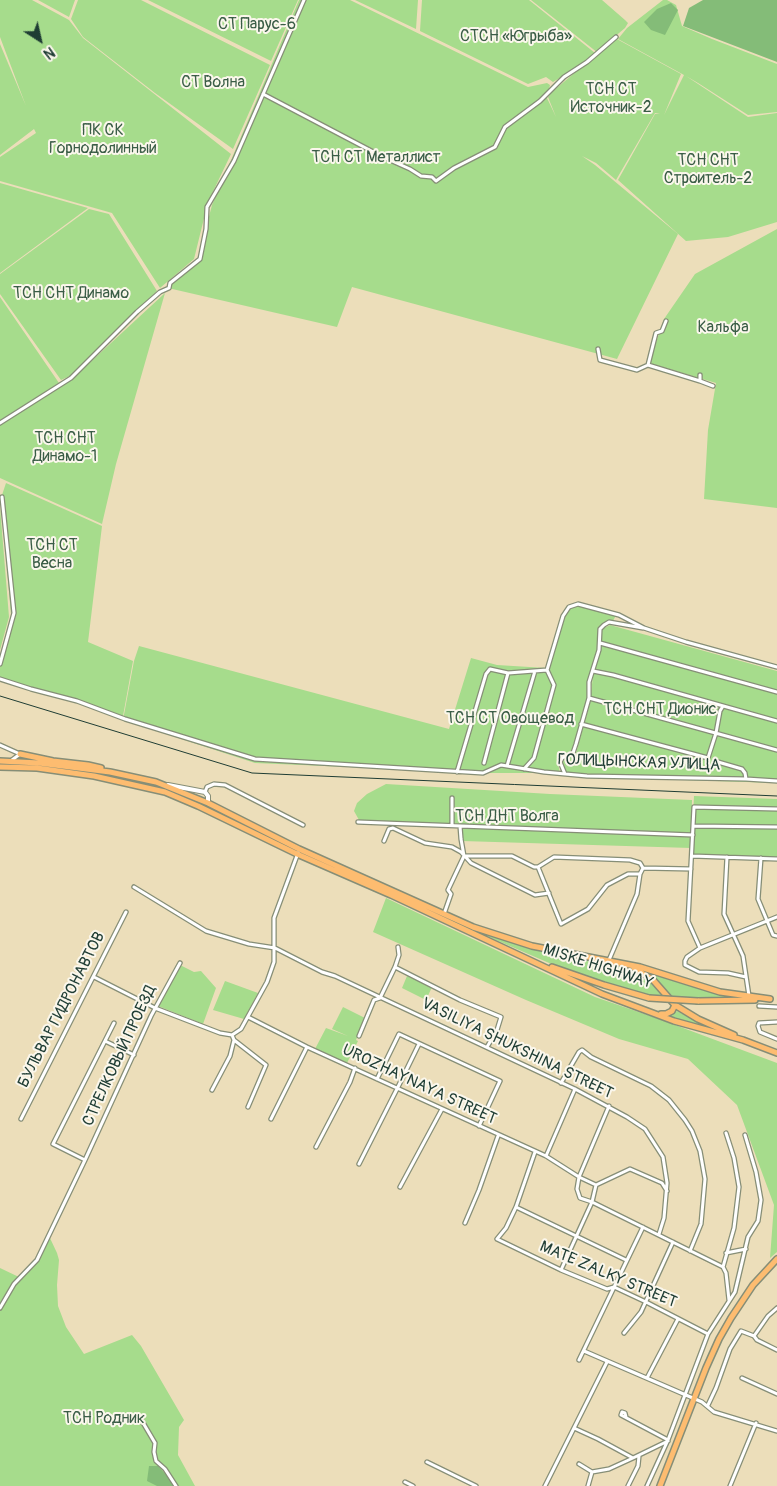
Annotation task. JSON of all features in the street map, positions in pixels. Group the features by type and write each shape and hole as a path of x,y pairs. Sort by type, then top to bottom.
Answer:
{"main road":[{"path":"20,754 52,761 88,765 163,785 208,803 298,851 602,994 674,1021 743,1040"},
{"path":"0,761 110,772"},
{"path":"0,767 37,768 94,776 165,792 473,926 532,946 610,960 644,973 653,980 675,1006 743,1040 777,1053"},
{"path":"198,806 208,803"},
{"name":"MISKE HIGHWAY","path":"530,959 604,986 649,998 698,1001 777,999"},
{"path":"622,964 646,969 707,988 770,999"},
{"path":"653,1013 666,1014 674,1009 675,1006"},
{"path":"660,1486 706,1368 731,1318 753,1286 777,1259"}],"street":[{"path":"0,423 71,378 137,312 160,292 169,288 170,284 200,259 206,229 207,207 234,161 304,0"},
{"path":"263,94 381,156 410,168 421,176 432,177 436,180 454,168 495,147 505,127 540,101 564,77 587,62 616,37"},
{"path":"648,366 656,333 662,330 666,321"},
{"path":"598,349 600,360 637,370 648,366 713,386"},
{"path":"700,375 700,381"},
{"path":"0,664 14,613 2,497"},
{"path":"524,769 534,758 554,685 547,670 563,616 569,607 578,604 619,615 632,620 644,628"},
{"path":"565,774 560,762 562,758 573,753 589,698 589,682 600,650 600,629 609,622 644,628 686,642 777,666"},
{"path":"600,643 777,692"},
{"path":"457,772 486,674 490,669 508,673 547,670"},
{"path":"507,766 535,671"},
{"path":"593,671 613,674 777,721"},
{"path":"484,764 508,673"},
{"name":"ГОЛИЦЫНСКАЯ УЛИЦА","path":"0,679 31,690 77,701 126,719 255,759 457,772 483,773 501,766 507,766 587,776 777,781"},
{"path":"589,698 777,750"},
{"path":"581,724 708,758 723,706"},
{"path":"0,745 20,754 16,759 9,762"},
{"path":"718,762 742,769 746,779"},
{"path":"204,792 207,787 214,784 225,785 304,825"},
{"path":"163,785 204,792 208,796 208,803"},
{"path":"452,798 452,825"},
{"path":"700,948 688,921 694,807 777,808"},
{"path":"358,822 693,836"},
{"path":"444,914 451,894 448,890 464,856 460,826"},
{"path":"694,826 777,827"},
{"path":"384,841 389,829 393,828 425,843 452,848 461,852 471,863 535,896 549,894"},
{"path":"94,977 155,1008 220,1033 232,1035 241,1029 267,982 274,962 274,918 298,851"},
{"path":"464,856 512,856 534,867 538,867 554,857 630,860 640,863 642,868 637,894 610,960"},
{"path":"692,856 777,859"},
{"path":"727,858 724,914 743,956 749,996"},
{"path":"761,858 758,898 773,935 777,936"},
{"path":"538,867 561,924 588,910 607,885 628,874 640,874"},
{"path":"642,868 691,869"},
{"name":"VASILIYA SHUKSHINA STREET","path":"134,887 206,931 249,944 275,948 575,1089 627,1117 644,1130 663,1157 667,1191 664,1218 658,1234"},
{"name":"БУЛЬВАР ГИДРОНАВТОВ","path":"21,1119 126,912"},
{"path":"746,977 728,973 699,972 685,965 687,957 700,948 777,917"},
{"path":"359,1036 374,1000 380,998 395,967 399,955 398,947"},
{"name":"СТРЕЛКОВЫЙ ПРОЕЗД","path":"0,1308 14,1284 36,1260 85,1160 155,1008 180,963"},
{"path":"395,967 460,1000 501,1017 497,1030 487,1047"},
{"path":"759,1006 777,1007"},
{"name":"UROZHAYNAYA STREET","path":"248,1017 307,1047 442,1110 546,1156 579,1177 596,1185"},
{"path":"777,1022 759,1023 758,1026 760,1032 777,1038"},
{"path":"85,1160 53,1144 114,1023"},
{"path":"377,1079 398,1034 500,1081 479,1126"},
{"path":"232,1035 234,1040 266,1065 248,1107"},
{"path":"212,1090 230,1056 234,1040"},
{"path":"105,1042 134,1055"},
{"path":"359,1164 419,1044"},
{"path":"271,1119 307,1047"},
{"path":"561,1083 578,1052 582,1050 652,1086 669,1100 685,1120 692,1131 700,1151 705,1178 702,1224 690,1250"},
{"path":"316,1147 350,1082 355,1068"},
{"path":"546,1156 575,1089"},
{"path":"609,1106 579,1177 577,1189 579,1196 723,1267 726,1273 729,1301"},
{"path":"400,1187 442,1110"},
{"path":"723,1267 734,1228 739,1187 734,1158 726,1133"},
{"path":"647,1486 668,1440 708,1334 735,1292 748,1238 758,1221 761,1200 756,1172 745,1135"},
{"path":"465,1223 498,1136"},
{"path":"536,1152 516,1207 626,1260"},
{"path":"561,1270 592,1202 596,1185 632,1169 662,1183 667,1191"},
{"name":"MATE ZALKY STREET","path":"516,1207 506,1228 497,1239 561,1270 607,1288 614,1288 646,1302 708,1334"},
{"path":"579,1360 643,1227"},
{"path":"624,1333 646,1302 673,1242"},
{"path":"726,1253 746,1249"},
{"path":"754,1336 768,1316 777,1308"},
{"path":"647,1378 678,1318"},
{"path":"708,1405 730,1349 741,1331 754,1336 757,1340 777,1350"},
{"path":"584,1351 694,1398 708,1405 714,1412 756,1423 777,1431"},
{"path":"545,1486 607,1362"},
{"path":"742,1378 777,1394"},
{"path":"626,1417 668,1440"},
{"path":"142,1421 155,1443 156,1461 165,1469 176,1486"},
{"path":"730,1486 756,1423"},
{"path":"574,1428 633,1458"},
{"path":"579,1464 592,1472 609,1469 668,1440"},
{"path":"628,1486 638,1466 638,1456"},
{"path":"427,1462 476,1486"},
{"path":"588,1486 592,1472"},
{"path":"405,1482 413,1486"}],"green space":[{"name":"ПК СК Горнодолинный","path":"0,0 32,0 69,20 83,38 231,154 208,202 194,259 160,288 112,213 0,181 0,157 36,133 34,129 0,155 0,44 26,106 0,37"},
{"path":"38,0 75,0 69,17"},
{"name":"СТ Волна","path":"78,0 141,0 270,65 233,149 155,93 83,37 71,19"},
{"name":"СТ Парус-6","path":"148,0 298,0 271,61"},
{"name":"ТСН СТ Металлист","path":"299,0 350,0 528,87 547,83 550,85 547,98 556,117 548,97 598,53 531,0 602,0 628,23 625,28 606,44 615,38 681,74 664,115 684,75 618,39 627,28 663,0 667,0 676,5 682,26 777,64 777,112 748,115 686,76 748,117 777,113 777,222 728,237 686,241 618,180 655,114 660,114 655,113 616,180 596,163 582,156 678,234 617,359 352,287 337,327 168,288 198,259 212,205"},
{"path":"355,0 418,0 416,29"},
{"name":"СТСН «Югрыба»","path":"422,0 529,0 595,53 584,63 553,82 546,77 528,84 420,31"},
{"path":"703,0 777,0 777,62 683,26 689,8"},
{"path":"671,3 678,10 665,35 651,30 644,22 657,9"},
{"path":"0,183 88,208 0,273"},
{"name":"ТСН СНТ Динамо","path":"89,209 109,214 157,291 79,369 61,380 0,294 0,274"},
{"name":"Кальфа","path":"777,229 777,508 704,499 708,430 716,383 649,363 664,319 695,274"},
{"name":"ТСН СНТ Динамо-1","path":"165,293 116,464 102,524 0,478 0,425 71,380"},
{"path":"0,297 59,383 0,421"},
{"name":"ТСН СТ Весна","path":"6,483 102,526 88,642 133,661 123,716 75,699 0,678 0,656 11,615 1,498"},
{"path":"0,507 9,617 0,650"},
{"name":"ТСН СТ Овощевод","path":"578,602 617,613 612,623 604,628 610,625 777,671 777,783 684,780 561,772 562,760 558,763 560,773 489,773 255,763 123,720 134,661 139,646 449,729 471,658 497,665 546,668 567,606","holes":["595,657 590,703 576,753 563,760 575,752 590,694"]},
{"name":"ТСН ДНТ Волга","path":"386,784 692,800 691,848 462,841 462,824 359,820 354,811 357,803 367,794"},
{"path":"694,796 777,799 777,860 691,856"},
{"path":"386,898 595,997 777,1063 777,1252 770,1258 774,1205 737,1105 688,1059 619,1039 373,932"},
{"path":"480,933 547,953 598,962 633,971 648,980 663,997 652,997 620,990 556,966"},
{"path":"180,965 194,972 201,971 216,988 203,1024 158,1006"},
{"path":"655,974 738,999 674,998 654,976"},
{"path":"407,976 432,987 426,1000 402,988"},
{"path":"225,981 258,993 244,1019 213,1010"},
{"path":"343,1007 365,1018 356,1040 358,1041 347,1063 315,1049 326,1028 348,1036 332,1029"},
{"path":"677,1011 709,1028 668,1017"},
{"name":"ТСН Родник","path":"49,1236 59,1260 58,1306 66,1327 84,1354 132,1335 141,1346 184,1420 179,1427 178,1455 195,1486 0,1486 0,1268 21,1278 36,1262"},
{"path":"149,1466 158,1466 174,1486 157,1486 147,1481"}],"railway":[{"path":"0,696 252,773 777,796"}],"park label":[{"name":"ТСН СТ Источник-2","path":"611,99"},
{"name":"ТСН СНТ Строитель-2","path":"708,170"},
{"name":"ТСН СНТ Дионис","path":"660,710"}]}
